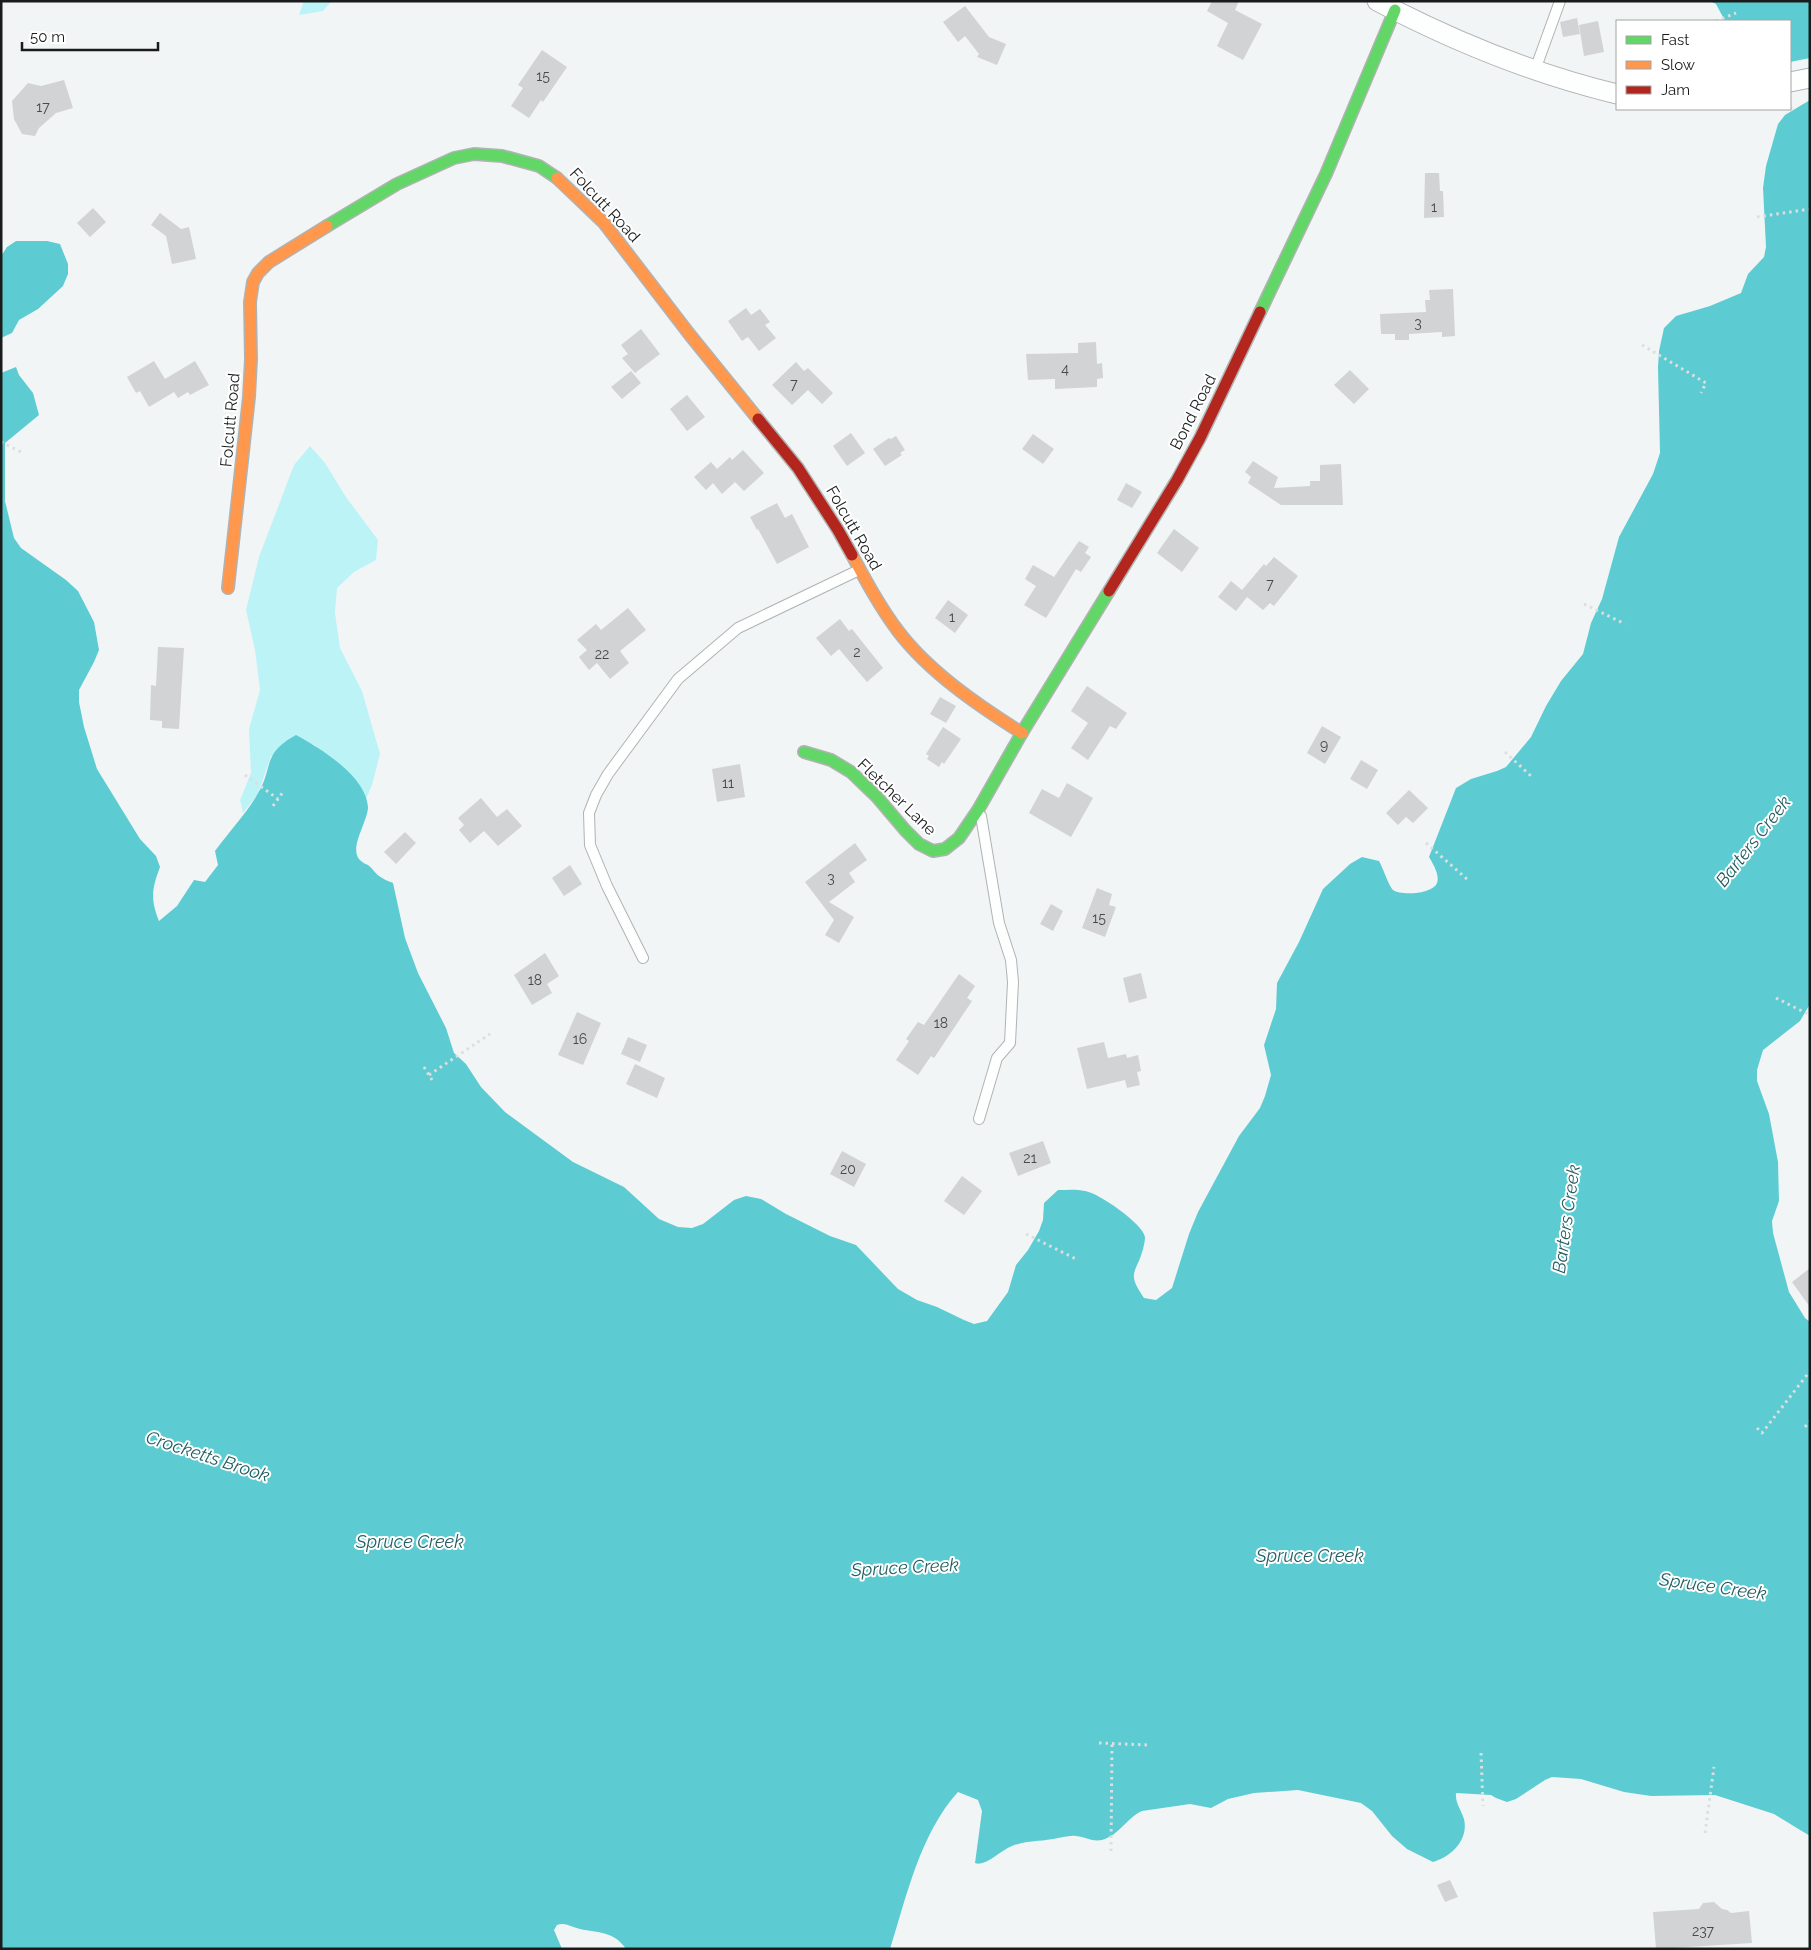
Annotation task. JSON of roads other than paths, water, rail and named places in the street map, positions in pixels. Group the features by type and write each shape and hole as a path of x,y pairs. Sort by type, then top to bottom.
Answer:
{"street":[{"path":"1377,1 1495,56 1616,94"},
{"name":"Bond Road","path":"979,807 1200,438 1326,174 1395,10"},
{"path":"1791,82 1810,78"},
{"name":"Folcutt Road","path":"228,588 234,574 249,404 252,356 251,293 255,276 264,266 282,253 397,184 448,160 474,154 502,156 539,166 560,180 604,224 690,335 798,468 838,530 888,618 925,661 987,711 1022,733"},
{"name":"Fletcher Lane","path":"804,752 827,758 849,771 882,802 904,830 928,850 936,852 950,846 961,835 979,807"}],"lane":[{"path":"1535,70 1560,1"},
{"path":"643,958 607,886 590,845 589,813 596,795 608,774 678,679 738,628 860,569"},
{"path":"979,807 999,923 1010,960 1013,982 1010,1043 997,1058 979,1119"}],"water":[{"path":"1710,1 1810,1 1810,58 1791,62 1791,20 1724,20 1716,4"},
{"name":"Spruce Creek","path":"1810,100 1810,1004 1800,1021 1763,1050 1757,1070 1757,1081 1769,1114 1778,1162 1779,1201 1772,1221 1773,1233 1789,1292 1805,1318 1810,1322 1810,1836 1774,1814 1715,1795 1651,1796 1624,1792 1581,1779 1552,1777 1516,1799 1507,1802 1491,1795 1456,1793 1457,1803 1464,1819 1464,1834 1452,1852 1433,1862 1407,1849 1392,1836 1372,1811 1361,1803 1298,1790 1254,1793 1228,1799 1211,1808 1190,1804 1142,1811 1132,1817 1113,1835 1102,1840 1068,1836 1023,1843 1007,1848 988,1861 979,1864 975,1863 982,1811 978,1800 958,1792 945,1809 924,1846 890,1949 626,1949 611,1936 563,1924 557,1925 554,1930 562,1949 1,1949 1,373 16,367 19,375 33,393 39,415 5,443 5,501 14,538 21,548 66,580 78,591 94,622 99,650 79,690 79,702 84,727 97,769 140,839 156,856 160,867 155,881 153,900 159,921 177,906 194,880 205,882 218,865 215,851 257,795 273,755 285,742 296,735 317,747 340,764 359,784 365,796 368,807 357,843 357,856 379,876 393,883 405,938 418,973 446,1028 454,1053 466,1064 481,1087 505,1112 573,1162 624,1187 659,1219 678,1227 692,1228 703,1224 734,1200 746,1196 761,1199 830,1236 856,1245 898,1289 917,1300 974,1324 987,1321 1008,1292 1016,1265 1028,1250 1039,1231 1043,1220 1044,1203 1058,1190 1082,1190 1110,1203 1129,1217 1142,1231 1145,1237 1134,1273 1135,1283 1144,1298 1156,1300 1172,1288 1198,1212 1239,1136 1260,1108 1265,1096 1271,1075 1264,1045 1276,1009 1277,983 1299,942 1323,889 1350,864 1362,857 1379,861 1391,888 1397,892 1416,893 1430,890 1434,887 1438,877 1429,857 1456,788 1471,779 1506,767 1531,737 1561,681 1583,654 1591,623 1602,599 1619,537 1653,474 1660,453 1658,367 1664,328 1676,316 1710,306 1741,293 1748,274 1764,257 1766,247 1763,188 1766,166 1778,124 1785,115"},
{"path":"16,241 47,241 60,244 68,264 68,274 63,286 38,309 19,320 12,333 1,338 1,256 7,247"}],"water label":[{"name":"Barters Creek","path":"1753,841"},
{"name":"Barters Creek","path":"1566,1219"},
{"name":"Crocketts Brook","path":"208,1456"}]}
